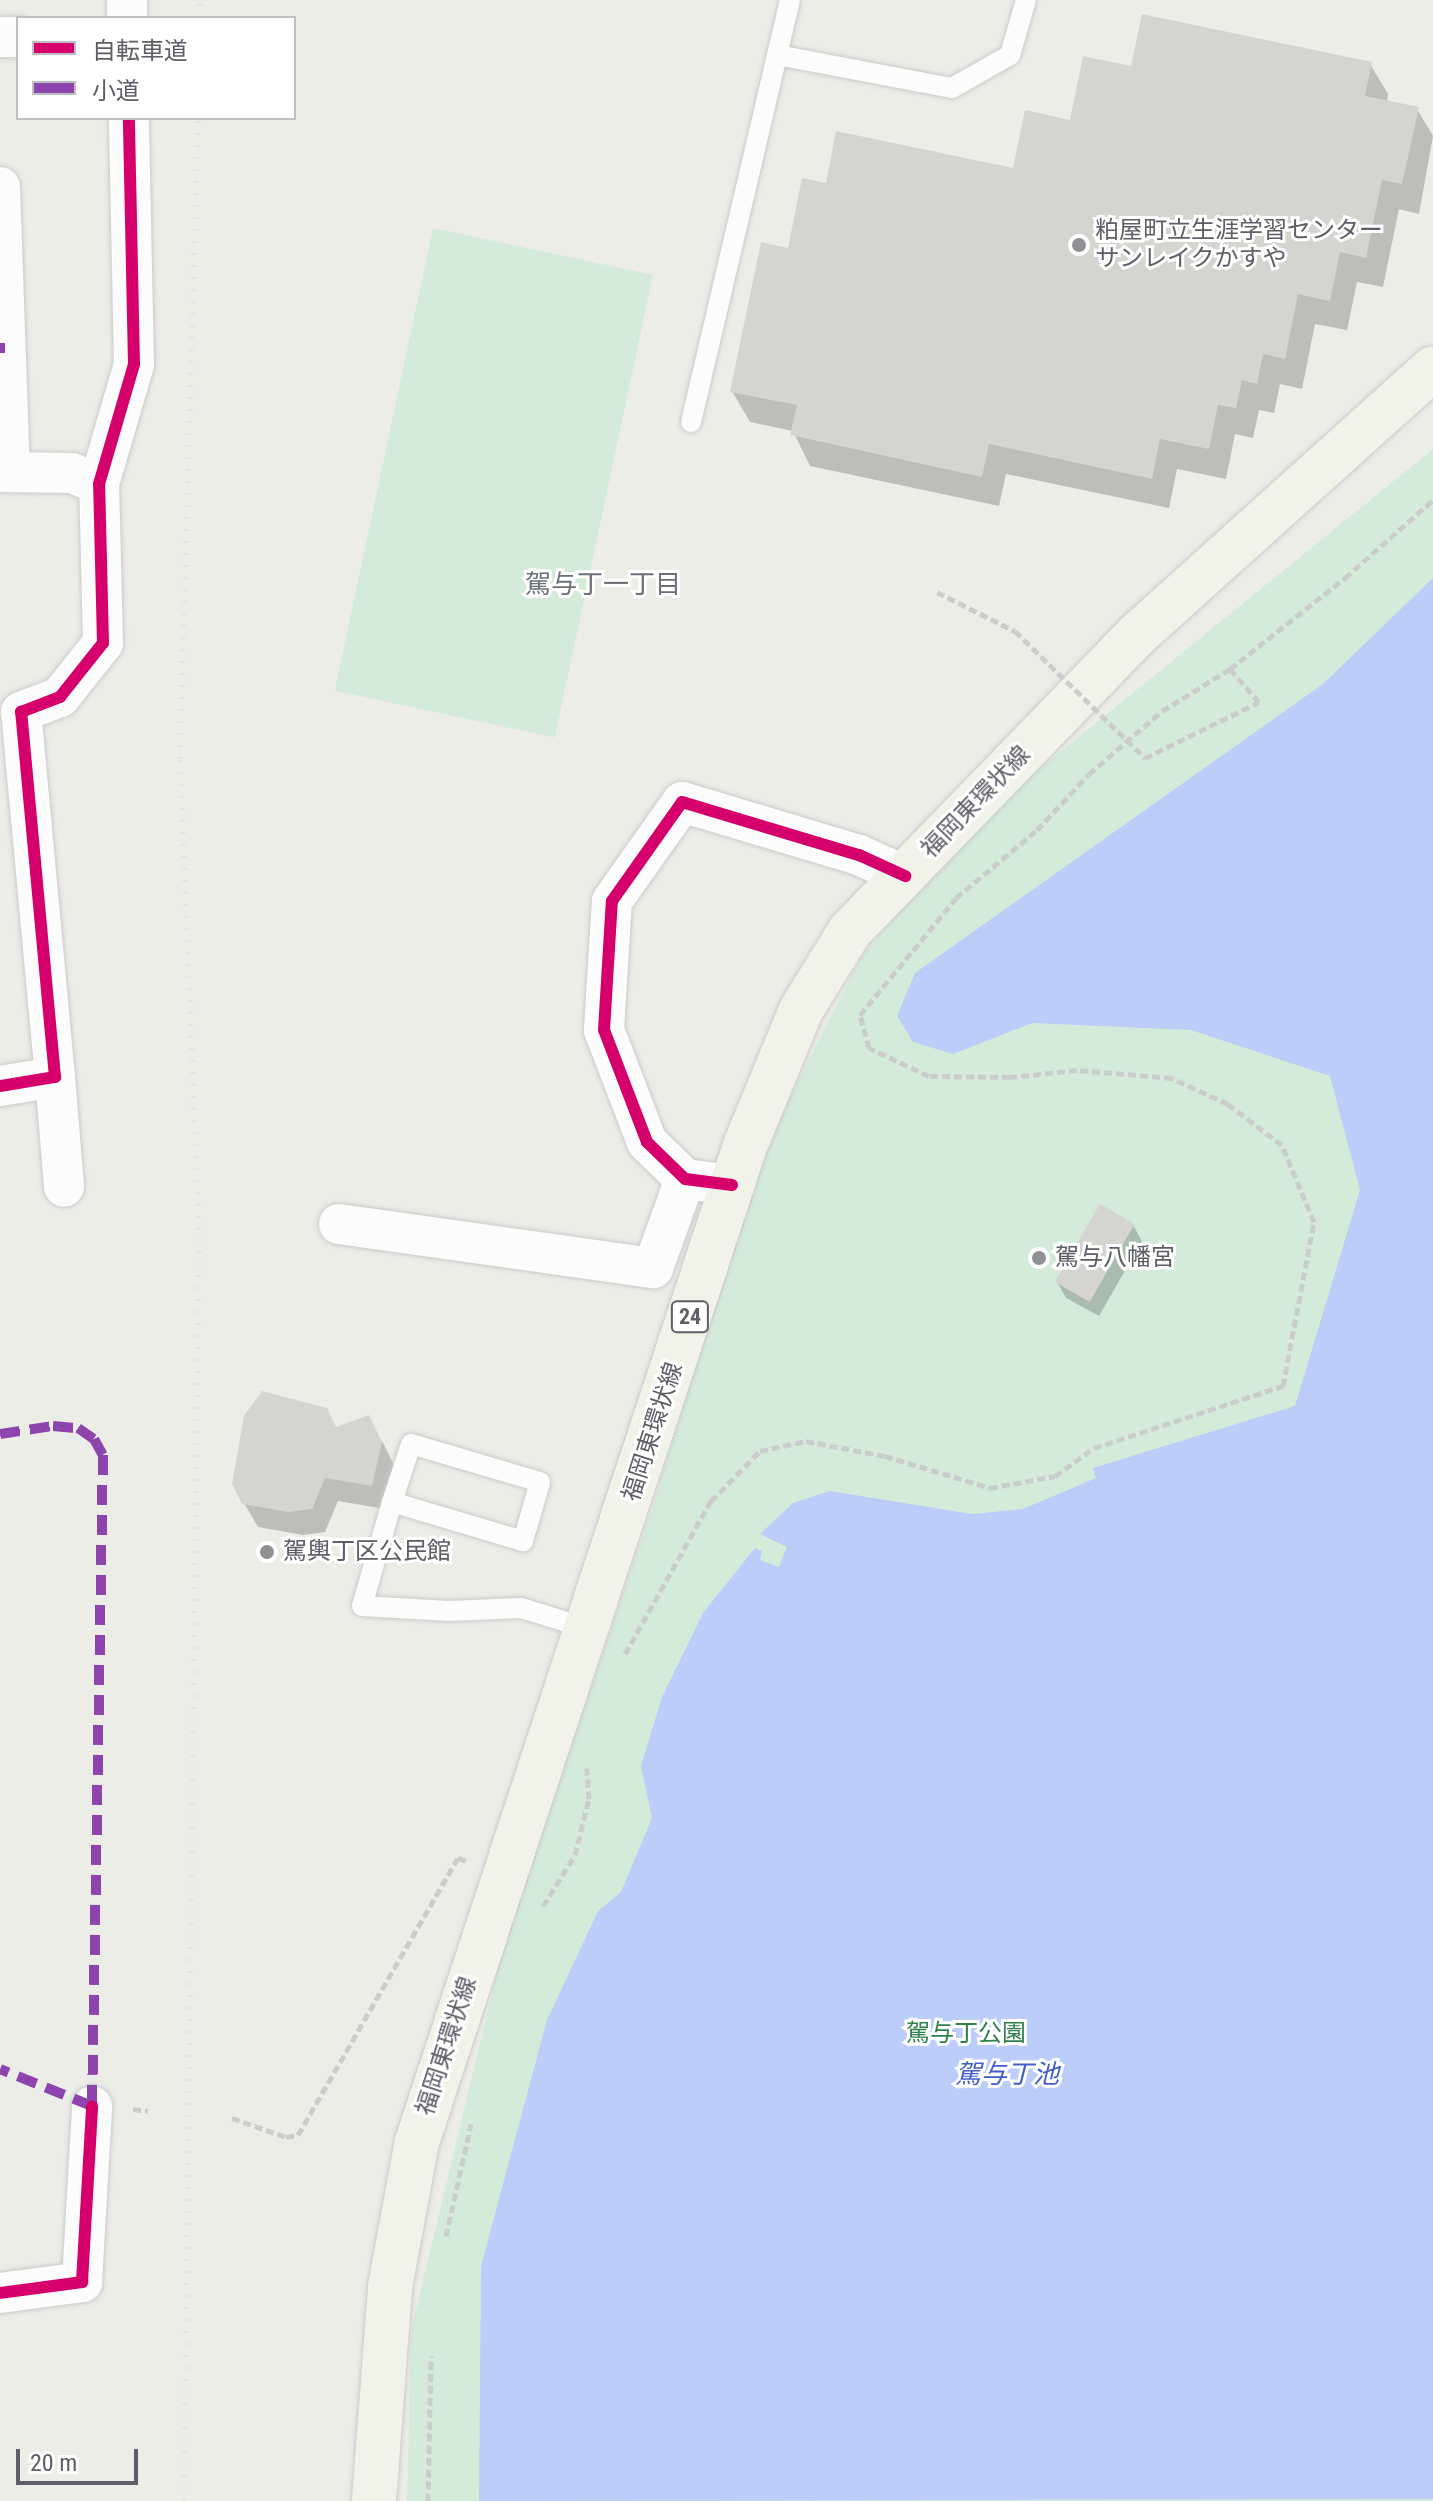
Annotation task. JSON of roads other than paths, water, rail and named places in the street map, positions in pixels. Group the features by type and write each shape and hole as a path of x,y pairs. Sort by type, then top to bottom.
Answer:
{"main road":[{"name":"福岡東環状線","path":"374,2501 390,2287 417,2142 502,1873 587,1628 732,1185 801,1010 850,931 1138,634 1433,368"}],"street":[{"path":"64,1187 55,1077 10,714 60,697 103,643 99,484 134,364 129,120"},
{"path":"0,187 5,472 72,473 99,484"},
{"path":"732,1185 685,1179 647,1142 604,1030 612,901 682,802 859,855 905,876"},
{"path":"0,1086 55,1077"},
{"path":"339,1224 653,1268 685,1179"},
{"path":"0,2293 82,2282 92,2106"}],"lane":[{"path":"691,422 790,0"},
{"path":"777,55 952,88 1010,55 1026,0"},
{"path":"392,1502 523,1541 540,1482 411,1444 392,1502 362,1606 449,1611 521,1608 587,1628"}],"water":[{"name":"駕与丁池","path":"1433,578 1433,2499 479,2501 481,2266 547,2020 598,1911 621,1892 652,1818 641,1766 662,1697 703,1613 755,1548 762,1551 760,1560 779,1567 787,1547 760,1534 793,1503 830,1491 972,1514 1023,1509 1096,1478 1093,1468 1295,1406 1360,1190 1330,1076 1191,1030 1032,1023 953,1054 913,1042 897,1016 915,973 1323,684"}],"railway":[{"path":"200,0 200,16"},
{"path":"184,2501 199,1230 180,759 198,120"}],"place":[{"name":"粕屋町立生涯学習センター サンレイクかすや","path":"1079,245"},
{"name":"駕与八幡宮","path":"1039,1258"},
{"name":"駕輿丁区公民館","path":"267,1552"}],"district":[{"name":"駕与丁一丁目","path":"603,585"}],"park label":[{"name":"駕与丁公園","path":"966,2034"}]}
